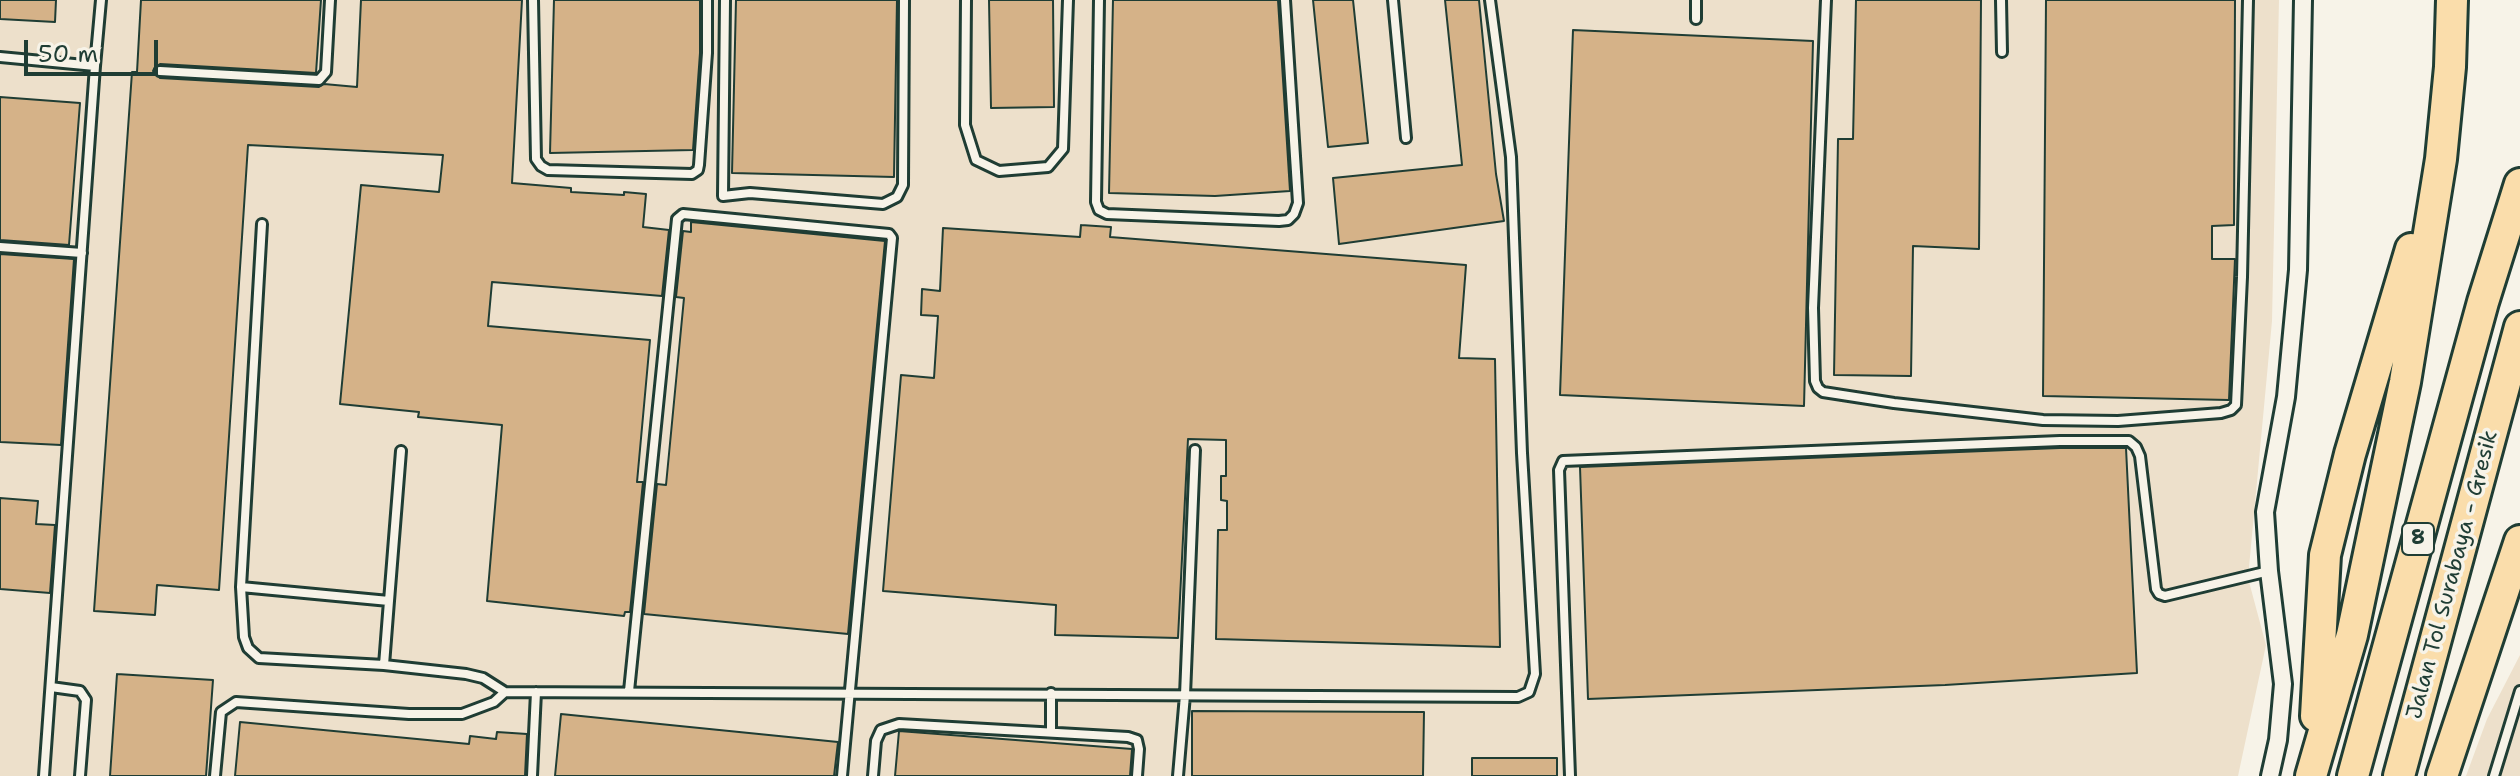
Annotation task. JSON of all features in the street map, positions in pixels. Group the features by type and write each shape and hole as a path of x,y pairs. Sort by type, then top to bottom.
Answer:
{"highway":[{"path":"2312,771 2352,635 2405,382 2441,159 2450,67 2452,0"},
{"path":"2312,771 2325,555 2383,338 2441,159"},
{"name":"Jalan Tol Surabaya - Gresik","path":"2353,776 2483,302 2520,184"},
{"name":"Jalan Tol Surabaya - Gresik","path":"2399,776 2520,327"},
{"path":"2442,776 2520,541"}],"street":[{"path":"2270,776 2278,740 2283,684 2265,512 2286,397 2298,270 2303,0"}],"lane":[{"path":"44,776 101,0"},
{"path":"160,71 319,80 326,72 330,0"},
{"path":"533,0 536,159 541,166 548,170 692,174 699,165 707,53 707,0"},
{"path":"725,0 723,196 750,193 883,204 897,197 903,185 904,0"},
{"path":"966,0 965,125 976,160 999,171 1048,167 1063,149 1068,0"},
{"path":"1099,0 1096,202 1099,210 1107,214 1279,221 1288,220 1298,203 1285,0"},
{"path":"1393,0 1406,138"},
{"path":"262,224 241,587 244,637 248,648 259,658 384,665 483,678 505,692 1518,697 1529,692 1535,674 1522,453 1511,157 1490,0"},
{"path":"1696,0 1696,19"},
{"path":"1826,0 1813,308 1815,381 1818,388 1823,392 1894,403 2028,418 2118,421 2221,413 2236,405 2248,0"},
{"path":"2001,0 2002,52"},
{"path":"0,57 95,66"},
{"path":"629,691 677,219 683,214 889,234 892,238 842,776"},
{"path":"0,247 82,253"},
{"path":"1570,776 1559,470 1563,461 2060,441 2129,441 2140,456 2159,594 2165,596 2269,571"},
{"path":"1178,776 1185,695 1195,450"},
{"path":"384,665 401,451"},
{"path":"241,587 389,601"},
{"path":"51,687 80,691 86,700 80,776"},
{"path":"2494,776 2520,691"},
{"path":"215,776 221,712 236,702 409,714 462,714 494,702 505,692"},
{"path":"532,776 536,692"},
{"path":"1051,693 1051,731"},
{"path":"873,776 876,741 881,730 899,724 1128,737 1137,740 1137,776"}],"shaded area":[{"path":"0,0 2279,0 2272,321 2248,578 2266,645 2238,776 0,776"},
{"path":"2520,655 2520,776 2466,776 2487,719"}],"building":[{"path":"0,0 56,0 55,22 0,19"},
{"path":"141,0 321,0 316,73 160,64 153,71 160,78 357,87 361,0 522,0 512,183 571,188 571,192 646,194 643,227 669,230 662,296 492,282 488,326 650,340 637,482 643,482 630,612 625,612 624,616 487,601 502,425 418,417 419,412 340,404 361,185 439,192 443,155 248,145 219,590 157,585 155,615 94,611 132,72 137,72"},
{"path":"554,0 700,0 700,53 693,150 550,153"},
{"path":"736,0 897,0 894,177 732,173"},
{"path":"989,0 1053,0 1054,107 991,108"},
{"path":"1113,0 1278,0 1290,191 1215,196 1109,193"},
{"path":"1313,0 1353,0 1368,143 1328,147"},
{"path":"1445,0 1479,0 1496,174 1504,221 1339,244 1333,178 1462,165"},
{"path":"1856,0 1981,0 1979,249 1913,246 1911,376 1834,375 1838,139 1853,139"},
{"path":"2046,0 2235,0 2234,225 2212,226 2212,259 2235,259 2229,400 2043,396"},
{"path":"1573,30 1813,41 1804,406 1560,395"},
{"path":"0,97 80,103 69,245 0,240"},
{"path":"691,222 885,241 848,634 644,614 657,484 666,485 684,298 676,297 683,231 691,232"},
{"path":"1081,225 1111,227 1110,237 1466,265 1459,358 1495,359 1500,647 1216,639 1218,530 1227,530 1227,501 1221,500 1221,476 1226,476 1226,440 1188,439 1178,638 1055,635 1056,605 883,591 901,375 934,378 938,316 921,315 922,289 940,291 943,228 1080,237"},
{"path":"0,254 74,259 61,445 0,442"},
{"path":"2126,448 2137,673 1945,685 1588,699 1580,467"},
{"path":"0,498 38,501 36,524 55,525 50,593 0,589"},
{"path":"117,674 213,680 206,776 110,776"},
{"path":"1192,711 1424,712 1423,776 1192,776"},
{"path":"561,714 838,742 834,776 555,776"},
{"path":"240,722 469,744 470,736 496,739 497,732 527,734 525,776 235,776"},
{"path":"899,731 1132,749 1130,776 895,776"},
{"path":"1472,758 1557,758 1557,776 1472,776"}]}
